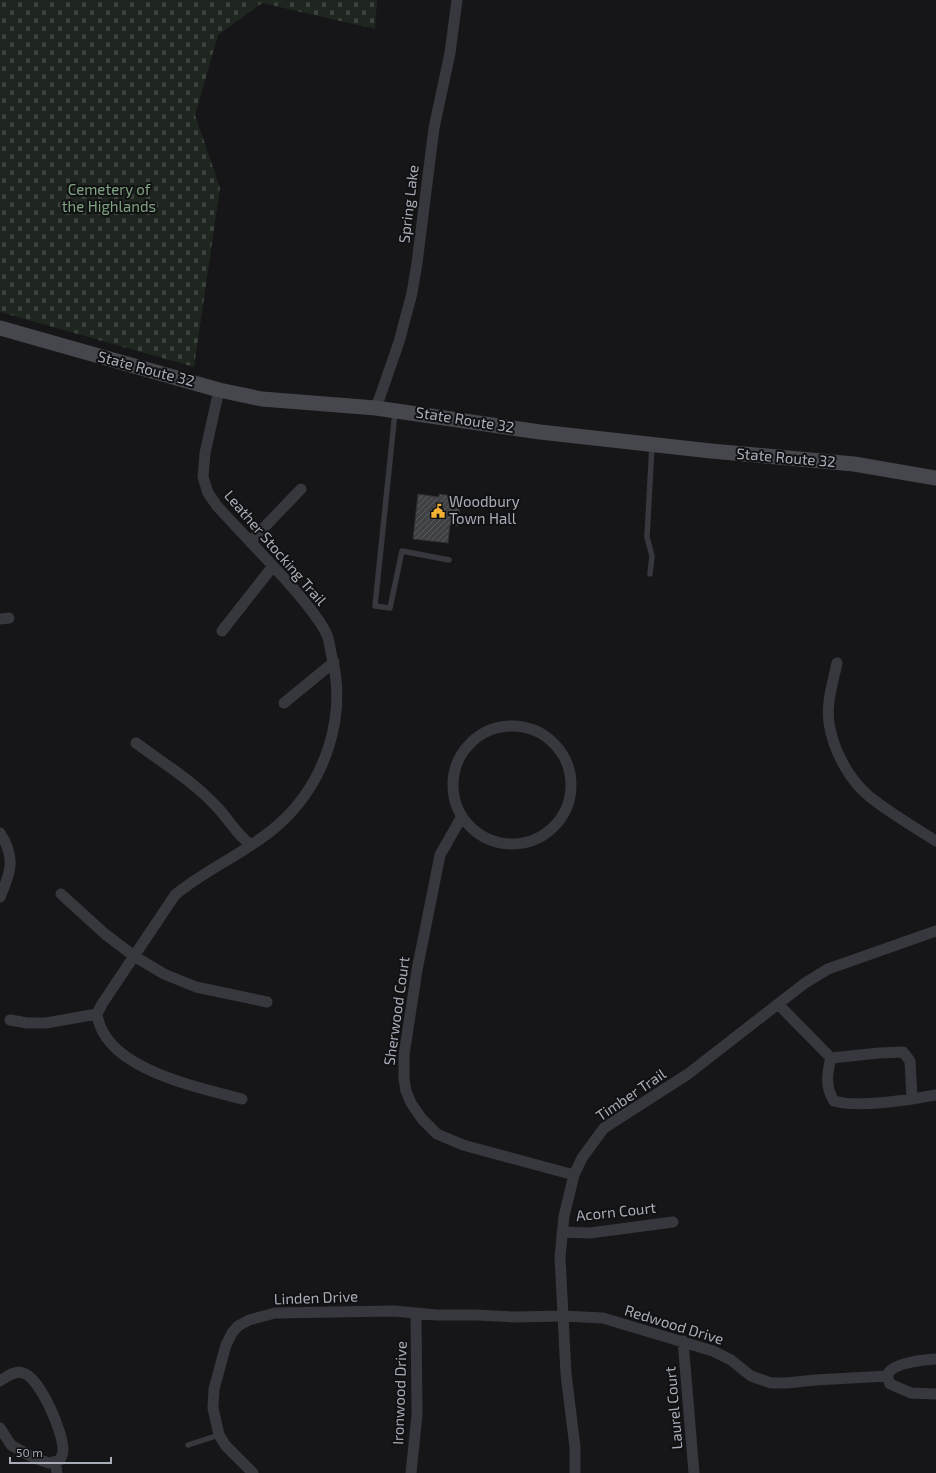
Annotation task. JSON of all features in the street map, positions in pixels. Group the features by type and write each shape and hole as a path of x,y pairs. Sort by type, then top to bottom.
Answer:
{"main road":[{"name":"State Route 32","path":"0,328 219,390 262,399 395,410 540,432 854,464 936,478"}],"street":[{"name":"Spring Lake","path":"376,408 399,342 412,293 434,128 450,53 457,0"},
{"name":"Leather Stocking Trail","path":"97,1014 175,896 187,885 277,826 300,802 314,782 322,766 335,727 338,687 334,662 327,635 299,595 217,506 208,492 204,477 205,453 219,390"},
{"path":"250,542 301,489"},
{"path":"222,631 273,566"},
{"path":"284,703 334,662"},
{"path":"837,663 830,692 829,722 834,747 848,773 869,796 936,841"},
{"path":"505,726 525,727 544,735 558,748 568,765 571,784 569,803 560,820 546,834 529,843 523,844 510,845 491,842 474,832 461,818 453,799 452,779 458,759 469,743 486,731 505,726"},
{"path":"136,744 186,780 216,806 243,839 250,845"},
{"name":"Sherwood Court","path":"461,818 440,855 420,954 404,1055 404,1079 406,1091 411,1103 436,1134 463,1145 574,1175"},
{"path":"0,833 10,852 11,864 8,877 0,897"},
{"path":"61,894 105,934 134,956 164,974 196,987 267,1002"},
{"name":"Timber Trail","path":"575,1473 575,1447 566,1374 560,1257 564,1216 574,1175 582,1158 604,1128 688,1074 805,983 828,969 936,931"},
{"path":"778,1004 831,1058"},
{"path":"10,1020 27,1023 46,1023 97,1014 98,1025 108,1041 126,1057 137,1064 176,1080 242,1100"},
{"path":"831,1058 903,1052 910,1061 912,1098"},
{"path":"831,1058 827,1076 829,1094 834,1101 844,1104 884,1102 936,1095"},
{"name":"Acorn Court","path":"562,1232 590,1233 673,1222"},
{"name":"Linden Drive","path":"253,1473 226,1446 219,1435 213,1408 214,1389 226,1345 232,1333 238,1326 249,1320 275,1313 394,1311 437,1316 563,1316"},
{"name":"Ironwood Drive","path":"411,1473 417,1416 416,1314"},
{"name":"Redwood Drive","path":"563,1316 603,1318 683,1341 713,1351 731,1360 750,1376 771,1383 888,1376"},
{"name":"Laurel Court","path":"683,1341 694,1473"},
{"path":"936,1359 911,1362 889,1372 888,1376 890,1384 911,1393 936,1394"},
{"path":"0,1381 10,1375 21,1372 27,1374 36,1383 56,1421 64,1452 56,1468 49,1463 34,1458 11,1445 0,1428"}],"lane":[{"path":"395,410 375,606 390,608 402,551 449,560"},
{"path":"650,574 652,556 647,537 652,444"},
{"path":"188,1445 219,1435"}],"green space":[{"name":"Cemetery of the Highlands","path":"0,0 377,0 375,29 262,3 218,35 195,115 220,188 194,367 0,312"}],"building":[{"name":"Woodbury Town Hall","path":"418,494 439,497 439,494 461,497 458,526 450,525 448,543 413,539"}],"place":[{"name":"Woodbury Town Hall","path":"438,511"}]}
